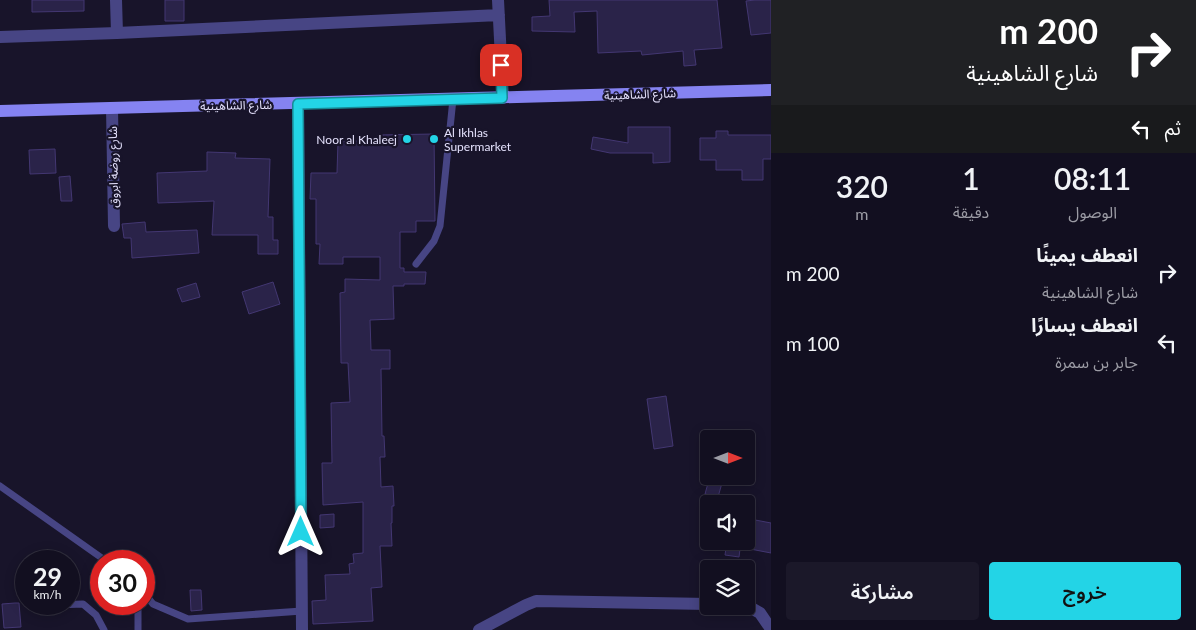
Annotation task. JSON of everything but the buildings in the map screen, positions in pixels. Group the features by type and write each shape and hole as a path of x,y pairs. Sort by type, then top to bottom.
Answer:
{"street":[{"path":"116,0 117,33"},
{"path":"498,0 502,98"},
{"path":"0,37 499,15"},
{"name":"شارع الشاهينية","path":"0,111 771,90"},
{"path":"298,104 302,630"},
{"name":"شارع روضة ابروق","path":"112,108 114,226"},
{"path":"479,630 536,601 700,604"},
{"path":"755,610 760,613 771,629"}],"lane":[{"path":"416,264 434,241 440,226 453,99"},
{"path":"0,486 90,550"},
{"path":"80,604 83,604 96,615 104,630"},
{"path":"155,605 188,619 302,610"},
{"path":"138,615 138,630"}],"place":[{"name":"Noor al Khaleej","path":"407,139"},
{"name":"Al Ikhlas Supermarket","path":"434,139"}],"route":[{"path":"301,532 298,104 502,98 501,65"}]}
